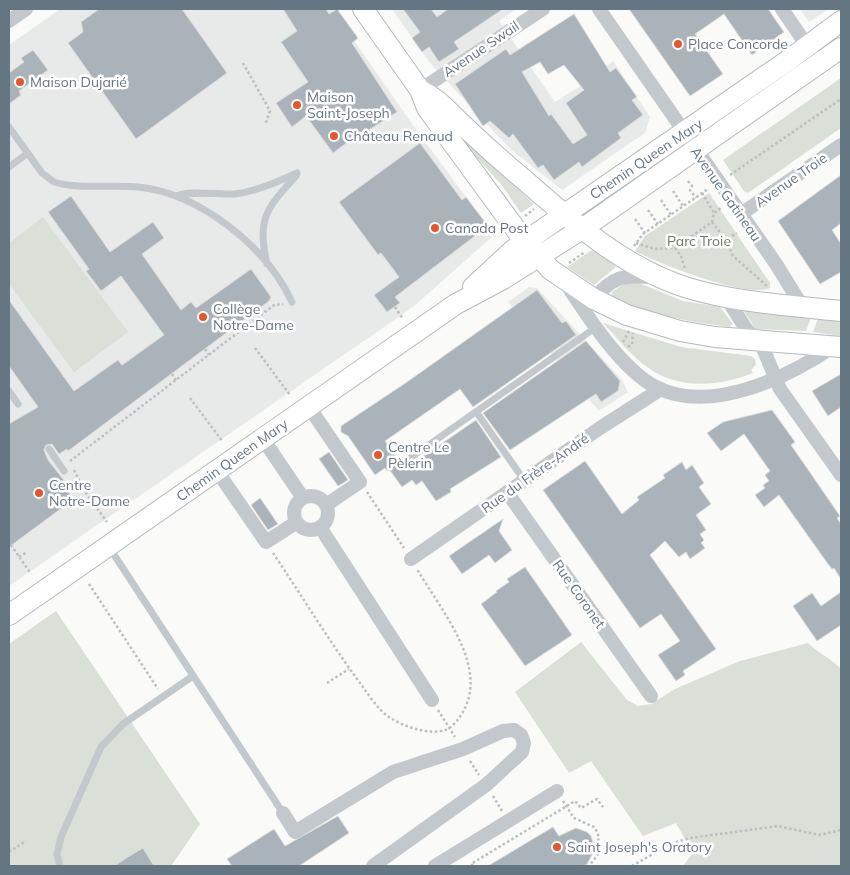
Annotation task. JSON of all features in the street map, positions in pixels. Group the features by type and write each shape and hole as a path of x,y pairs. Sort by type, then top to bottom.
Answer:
{"street":[{"path":"9,21 26,9"},
{"path":"363,9 420,90 427,108 531,250 566,273 594,300 627,315 680,331 715,337 838,346"},
{"name":"Avenue Swail","path":"420,90 543,9"},
{"name":"Avenue Gatineau","path":"598,9 741,214 802,306"},
{"path":"782,9 819,64"},
{"name":"Chemin Queen Mary","path":"9,616 456,304 531,250 564,215 790,59 841,20"},
{"name":"Chemin Queen Mary","path":"531,250 582,229 841,48"},
{"path":"420,90 436,98 466,128 564,215 617,254 687,288 726,297 841,311"},
{"name":"Avenue Troie","path":"741,214 841,145"},
{"path":"566,273 595,328 635,371 661,389 684,395 715,396 738,392 775,378 838,346"},
{"path":"594,300 605,286 624,276 663,278"},
{"path":"726,297 746,329 760,341 775,378 841,475"},
{"name":"Rue du Frère-André","path":"411,559 524,480 661,389"},
{"path":"309,407 360,482 326,505"},
{"path":"263,439 302,498"},
{"path":"217,471 266,542 297,522"},
{"name":"Rue Coronet","path":"507,492 651,696"},
{"path":"313,496 323,501 326,505 328,514 320,527 305,529 297,522 294,512 302,498 313,496"},
{"path":"320,527 432,700"},
{"path":"282,813 295,832 393,772 463,749 503,731 514,730 521,735 524,743 522,752 486,785 377,865"},
{"path":"435,866 558,791"}],"lane":[{"path":"9,127 42,173 56,183 138,187 177,196 228,226 249,244 267,265 289,303"},
{"path":"9,167 28,153"},
{"path":"177,196 183,194 218,194 250,191 297,174 275,199 266,213 262,237 267,265"},
{"path":"406,461 477,413 595,328"},
{"path":"9,391 18,404"},
{"path":"477,413 524,480"},
{"path":"49,449 64,471"},
{"path":"108,546 282,813"},
{"path":"60,866 57,854 61,837 98,752 122,724 193,676"}],"path":[{"path":"243,63 270,112 265,125"},
{"path":"730,175 841,99"},
{"path":"688,181 692,186 690,190 696,198"},
{"path":"631,252 645,233 708,189"},
{"path":"673,192 683,206"},
{"path":"702,193 714,213"},
{"path":"661,200 671,215"},
{"path":"523,217 537,207"},
{"path":"636,243 654,249 675,248 712,222 714,213 721,208"},
{"path":"648,210 658,224"},
{"path":"635,219 645,233"},
{"path":"712,222 726,240 733,256 770,288"},
{"path":"726,240 738,232"},
{"path":"675,248 683,261 686,273"},
{"path":"566,273 586,251"},
{"path":"107,522 84,490 69,460 274,305 289,303"},
{"path":"395,307 403,319"},
{"path":"237,324 241,330"},
{"path":"631,331 632,344 628,348 623,343 631,331"},
{"path":"255,348 290,395"},
{"path":"205,349 209,355"},
{"path":"172,374 176,380"},
{"path":"190,398 223,442"},
{"path":"360,482 411,559"},
{"path":"11,545 32,574"},
{"path":"19,557 27,552"},
{"path":"89,584 163,696"},
{"path":"327,683 350,669"},
{"path":"472,764 481,778"},
{"path":"558,791 578,821 594,827 598,833 599,853 586,865"},
{"path":"492,794 505,814"},
{"path":"471,863 575,802 581,808 597,799 603,807"},
{"path":"632,866 670,844 690,838 778,826 820,835 841,830"},
{"path":"9,852 26,841"}],"shaded area":[{"name":"Collège Notre-Dame","path":"60,9 332,9 415,128 494,235 413,307 9,586 9,45"},
{"path":"392,9 516,9 499,21 555,102 582,85 613,61 650,117 645,133 562,190 509,148 430,63"},
{"path":"800,9 829,9 809,22"},
{"path":"529,287 537,288 622,380 628,392 599,411 508,302"}],"green space":[{"path":"841,78 841,128 748,193 744,191 723,160"},
{"path":"468,142 534,204 521,213 501,184 465,145"},
{"path":"669,154 672,158 590,215 587,210"},
{"name":"Parc Troie","path":"709,193 770,283 770,288 759,290 742,289 723,284 682,271 635,251 645,236"},
{"path":"43,217 128,332 74,372 9,284 9,243"},
{"path":"595,248 616,267 594,285 567,267"},
{"path":"628,281 634,281 683,301 720,307 733,324 729,327 701,323 668,317 637,308 612,295 612,292"},
{"path":"743,310 811,317 806,331 756,329"},
{"path":"818,318 841,321 841,336 813,332"},
{"path":"603,323 681,347 751,356 755,359 756,365 751,370 753,373 728,381 701,384 674,380 662,376 643,364 625,348"},
{"path":"56,611 200,824 171,866 9,866 9,644"},
{"path":"581,642 627,700 638,706 651,704 675,689 740,661 808,643 837,665 841,669 841,866 683,866 693,853 676,823 643,836 591,761 569,773 515,692"}],"building":[{"path":"99,9 182,9 227,73 136,139 68,43 83,32 81,22"},
{"path":"283,9 326,9 329,14 337,9 358,38 352,43 397,112 361,135 360,133 333,153 306,116 292,127 276,103 308,82 281,42 297,31"},
{"path":"403,9 431,9 437,17 448,9 503,9 454,42 459,49 439,62 429,47 422,52 412,38 420,32"},
{"name":"Place Concorde","path":"629,9 768,9 784,32 752,55 724,14 695,34 723,74 690,96"},
{"path":"574,14 610,72 616,68 637,97 632,100 643,115 618,133 621,138 582,167 579,162 554,180 543,165 538,168 513,134 509,138 490,121 483,126 455,84 506,49 510,55","holes":["540,62 548,74 564,65 584,90 566,103 587,135 573,144 551,114 549,116 522,72"]},
{"name":"Maison Dujarié","path":"33,50 48,70 19,91 21,95 9,104 9,73 24,62 21,58"},
{"path":"420,143 462,200 466,197 488,226 395,297 400,303 387,312 374,295 399,277 381,253 378,255 339,202"},
{"path":"841,175 841,223 832,230 841,244 841,272 820,284 778,221"},
{"path":"71,196 110,252 153,222 164,238 142,254 181,310 191,302 196,308 251,269 271,297 269,301 68,451 67,449 59,454 52,444 46,445 44,450 48,460 66,483 64,486 74,499 9,547 9,424 38,407 9,366 9,300 74,391 118,360 122,365 164,335 121,276 101,291 86,271 89,269 48,212"},
{"path":"537,290 562,323 566,321 576,335 473,407 460,389 385,441 405,469 476,420 501,457 450,489 451,492 436,501 422,481 416,485 412,480 402,487 389,469 387,471 385,468 375,475 348,436 341,432 341,426"},
{"path":"586,341 620,381 618,391 601,402 596,394 510,450 483,413"},
{"path":"841,374 841,407 828,416 812,391"},
{"path":"772,410 795,442 791,445 840,516 837,518 841,524 841,579 834,568 832,569 828,564 779,495 764,507 755,495 765,488 763,485 769,481 765,475 770,471 744,434 721,451 707,433 723,422"},
{"path":"329,452 348,480 338,486 319,459"},
{"path":"585,461 622,514 639,500 637,497 665,478 663,475 682,462 686,470 692,465 704,483 699,487 711,504 696,515 706,530 700,534 704,540 701,543 705,548 690,559 686,552 679,557 665,541 650,555 716,649 683,671 685,675 676,681 658,655 680,641 661,614 640,628 543,490"},
{"path":"260,498 278,524 268,530 251,505"},
{"path":"503,519 499,531 512,550 495,563 489,555 462,574 449,556"},
{"path":"525,567 572,635 525,666 481,604 509,582 507,579"},
{"path":"841,592 841,625 817,641 793,606 812,593 821,606"},
{"path":"338,816 349,833 299,866 232,866 227,859 274,829 285,846"},
{"name":"Saint Joseph's Oratory","path":"553,827 559,836 576,828 587,832 591,836 595,849 586,866 488,866"},
{"path":"143,848 154,866 115,866 126,858"}],"place":[{"name":"Place Concorde","path":"678,44"},
{"name":"Maison Dujarié","path":"20,82"},
{"name":"Maison Saint-Joseph","path":"297,105"},
{"name":"Château Renaud","path":"334,136"},
{"name":"Canada Post","path":"435,228"},
{"name":"Collège Notre-Dame","path":"203,317"},
{"name":"Centre Le Pèlerin","path":"378,455"},
{"name":"Centre Notre-Dame","path":"39,493"},
{"name":"Saint Joseph's Oratory","path":"557,847"}]}
